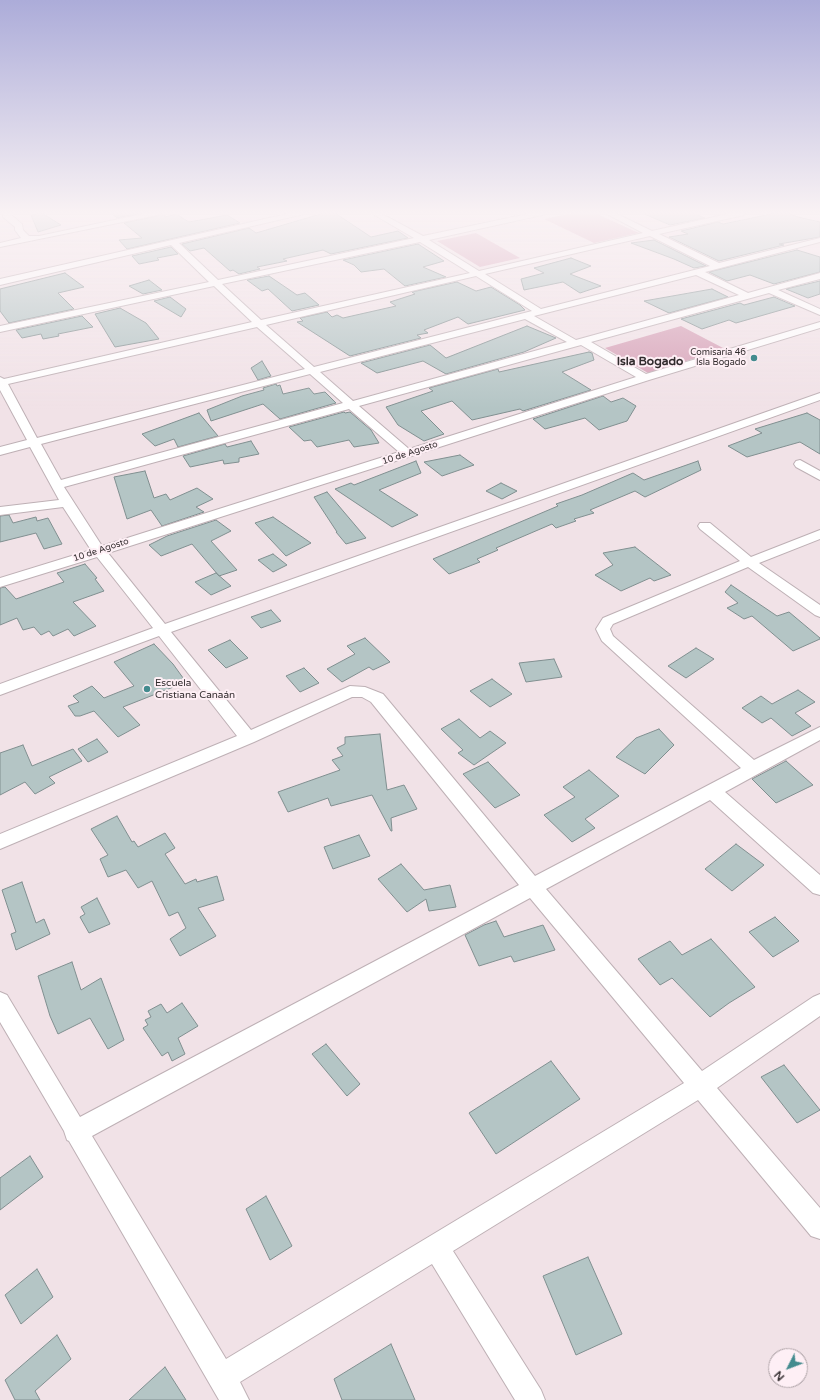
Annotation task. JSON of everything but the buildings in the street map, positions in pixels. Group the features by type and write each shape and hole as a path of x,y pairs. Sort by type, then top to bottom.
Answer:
{"street":[{"path":"0,282 16,278"},
{"path":"211,278 259,324 408,454"},
{"path":"0,329 238,278"},
{"path":"248,738 98,551 67,503 36,443 1,382 458,278"},
{"path":"484,278 539,312"},
{"path":"0,451 36,443 525,315 672,278"},
{"path":"710,278 746,296"},
{"path":"58,485 812,278"},
{"path":"770,290 820,312"},
{"path":"525,315 644,378"},
{"name":"10 de Agosto","path":"0,583 644,378 820,325"},
{"path":"0,690 162,630 820,396"},
{"path":"800,464 820,476"},
{"path":"0,511 67,503"},
{"path":"705,526 749,562 820,612"},
{"path":"753,769 607,638 603,629 608,621 820,534"},
{"path":"0,842 248,738 350,691 365,692 377,698 532,887 820,1228"},
{"path":"75,1132 820,733"},
{"path":"712,791 820,887"},
{"path":"0,1002 75,1132 235,1400"},
{"path":"222,1377 700,1086 820,1004"},
{"path":"436,1247 531,1400"}],"shaded area":[{"path":"681,326 725,349 648,373 605,348"}],"place":[{"name":"Comisaría 46 Isla Bogado","path":"754,358"},
{"name":"Escuela Cristiana Canaán","path":"147,689"}],"district":[{"name":"Isla Bogado","path":"650,362"}]}
